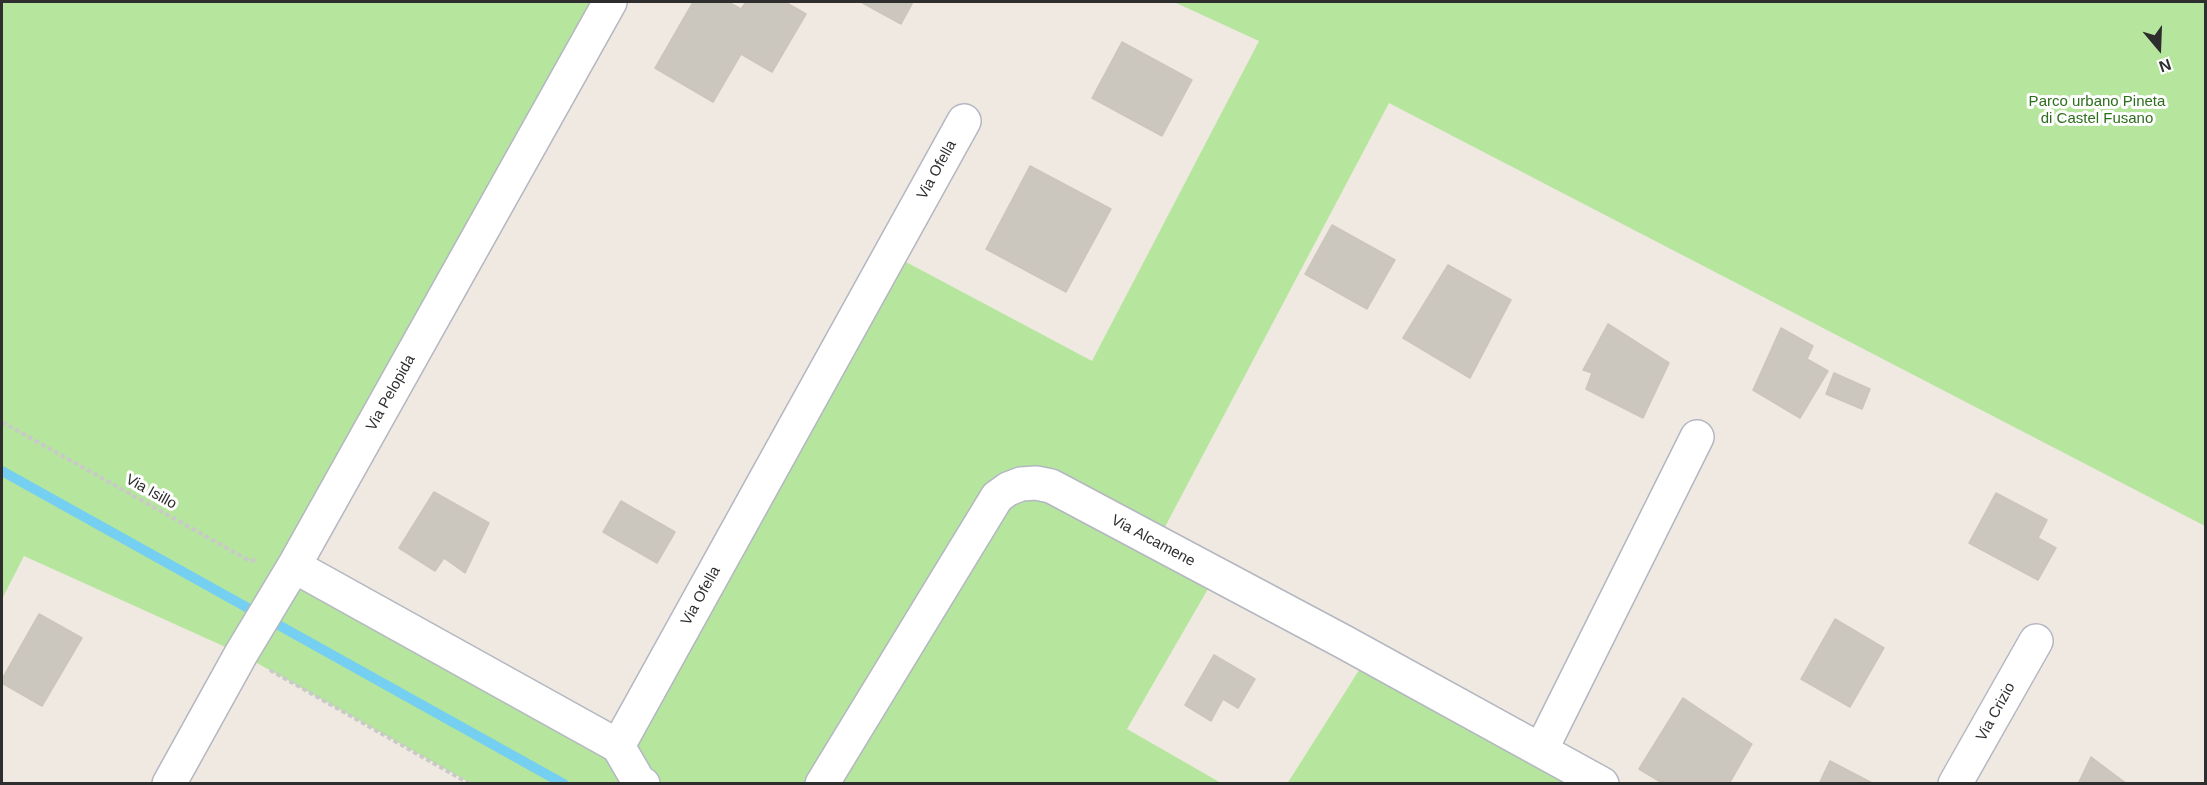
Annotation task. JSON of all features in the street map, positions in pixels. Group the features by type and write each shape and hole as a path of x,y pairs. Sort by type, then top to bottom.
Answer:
{"street":[{"name":"Via Pelopida","path":"169,783 241,654 294,566 610,2"},
{"name":"Via Ofella","path":"618,746 964,121"},
{"path":"1541,750 1697,437"},
{"name":"Via Alcamene","path":"822,783 997,497 1021,484 1036,483 1051,486 1602,783"},
{"path":"294,566 618,746 639,782 643,783"},
{"name":"Via Crizio","path":"1955,783 2036,641"}],"path":[{"name":"Via Isillo","path":"2,422 248,560 294,566"},
{"path":"241,654 470,783"}],"green space":[{"name":"Parco urbano Pineta di Castel Fusano","path":"2,2 610,2 294,566 618,746 891,254 1092,361 1259,41 1174,2 2205,2 2205,526 1389,103 1157,542 1216,575 1127,729 1221,783 470,783 241,654 24,556 2,599"},
{"path":"1368,656 1602,784 1287,784"}],"building":[{"path":"693,2 728,2 741,9 746,2 785,2 806,14 772,72 741,54 713,102 655,68"},
{"path":"861,2 913,2 901,24"},
{"path":"1122,42 1192,80 1162,136 1092,98"},
{"path":"1030,166 1111,209 1066,292 986,249"},
{"path":"1332,225 1395,260 1367,309 1305,274"},
{"path":"1448,265 1511,300 1470,378 1403,338"},
{"path":"1608,324 1669,363 1643,418 1586,389 1592,373 1583,370"},
{"path":"1781,328 1813,346 1807,359 1828,371 1800,418 1753,390"},
{"path":"1834,373 1870,389 1862,409 1826,394"},
{"path":"434,492 489,523 465,573 444,558 435,571 399,548"},
{"path":"1996,493 2047,520 2038,538 2056,548 2038,580 1969,543"},
{"path":"621,501 675,532 657,563 603,532"},
{"path":"39,614 82,638 42,706 2,683 2,679"},
{"path":"1835,619 1884,648 1850,707 1801,679"},
{"path":"1214,655 1255,679 1238,708 1223,699 1211,721 1185,705"},
{"path":"1683,698 1752,744 1729,784 1664,784 1639,769"},
{"path":"2091,757 2127,784 2078,784"},
{"path":"1830,761 1874,784 1819,784"}],"waterway":[{"path":"2,471 564,784"}]}
